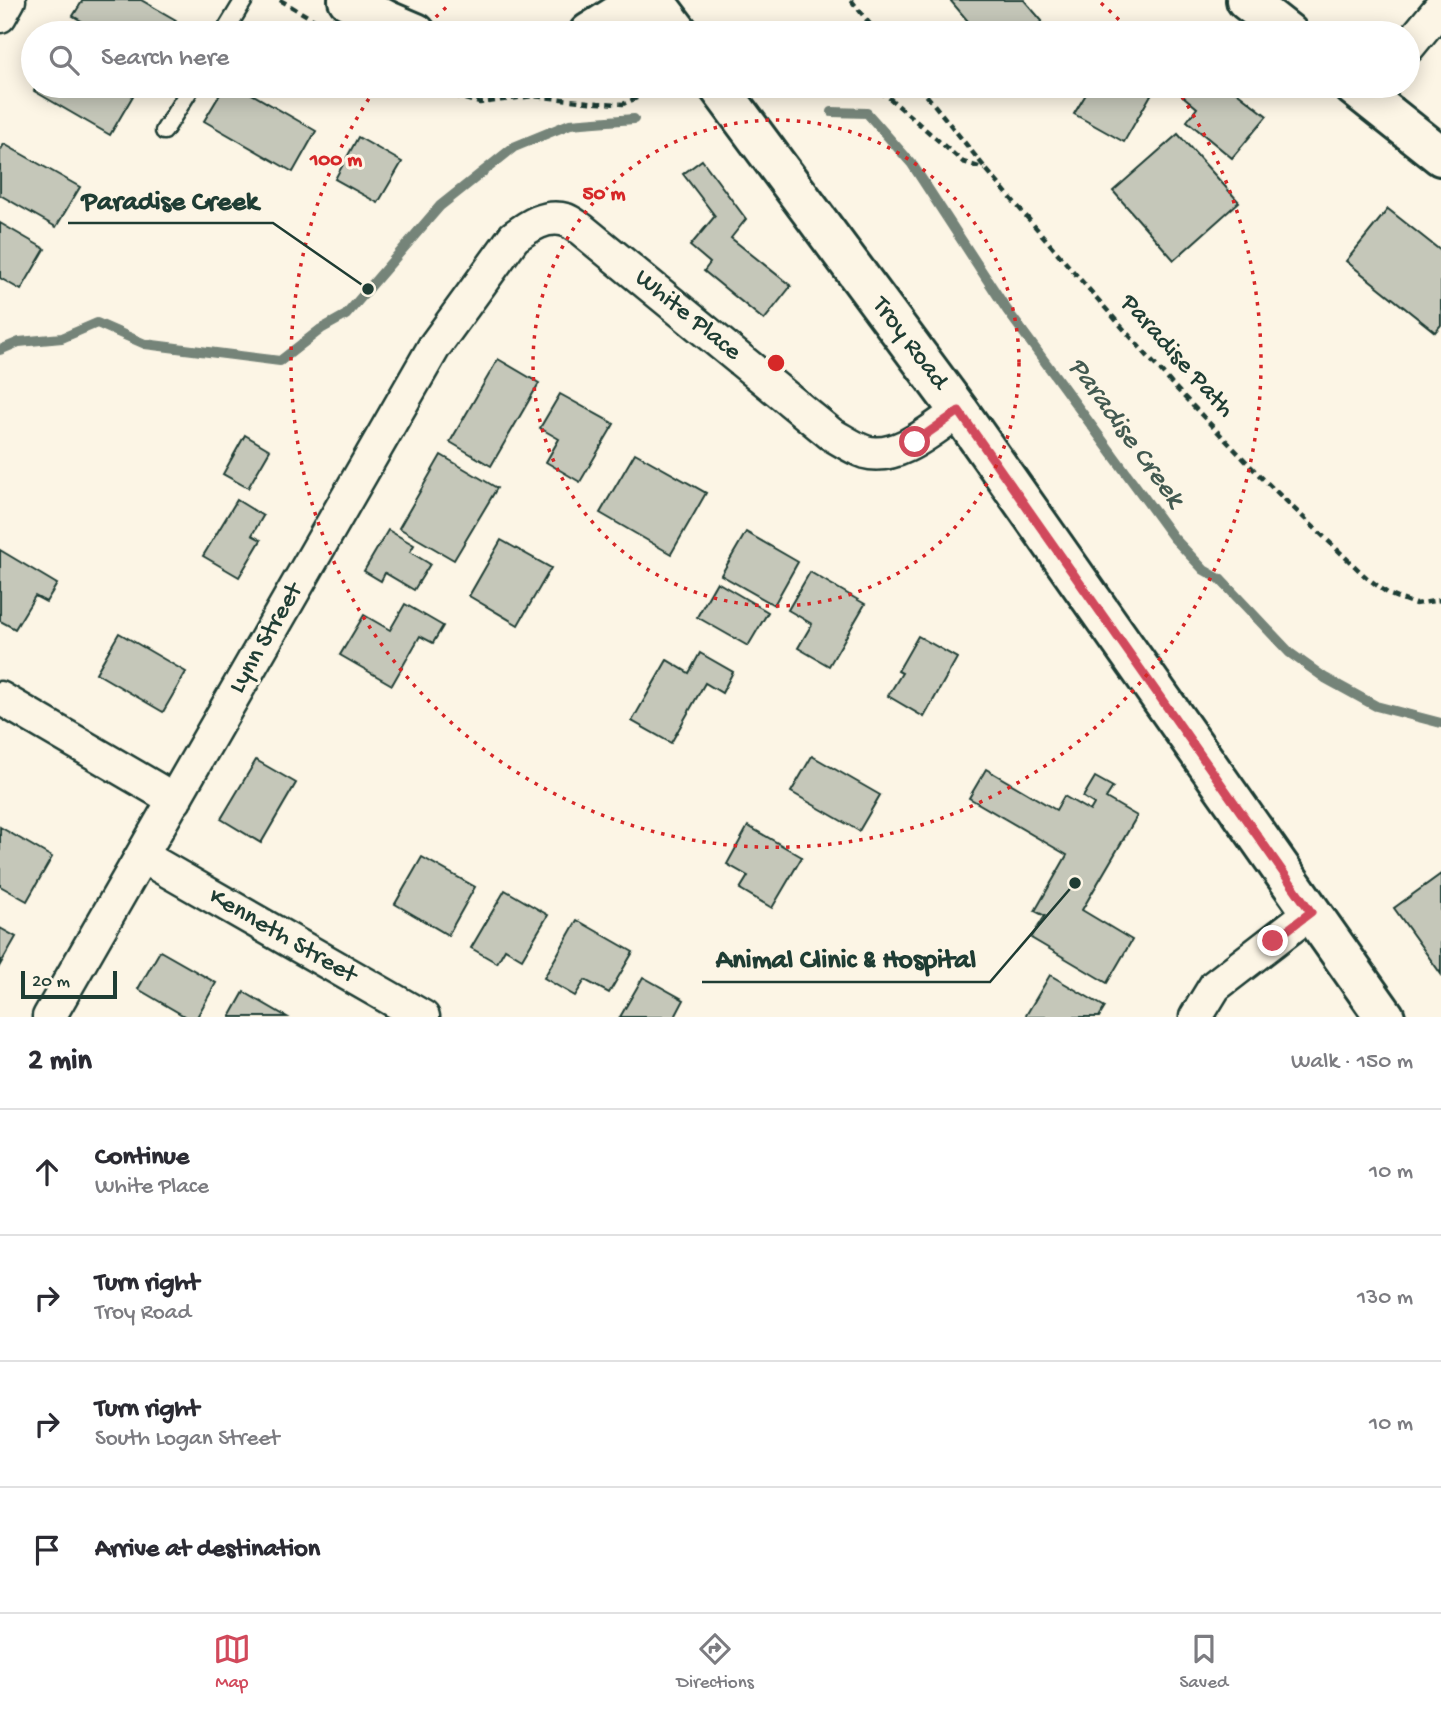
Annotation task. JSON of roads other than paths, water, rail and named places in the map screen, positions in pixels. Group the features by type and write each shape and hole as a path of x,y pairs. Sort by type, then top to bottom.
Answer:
{"main road":[{"path":"608,21 641,0"},
{"path":"654,0 670,21"},
{"path":"1246,0 1273,21"},
{"path":"337,13 379,17 388,21"},
{"name":"Troy Road","path":"727,98 959,411 1385,1017"},
{"path":"1375,98 1441,156"}],"street":[{"path":"0,16 9,0"},
{"path":"1420,32 1441,7"},
{"name":"White Place","path":"492,265 513,237 530,225 547,219 565,220 581,229 831,434 867,452 885,453 915,442 959,411"},
{"name":"Lynn Street","path":"50,1017 434,347 492,265"},
{"path":"0,698 175,800"},
{"name":"Kenneth Street","path":"142,856 423,1017"},
{"path":"1196,1017 1214,986 1311,912"}],"lane":[{"path":"231,21 244,0"},
{"path":"164,131 185,98"}],"waterway":[{"name":"Paradise Creek","path":"832,112 867,113 912,164 1007,310 1173,537 1204,570 1220,579 1290,653 1325,678 1376,706 1441,723"},
{"name":"Paradise Creek","path":"0,350 19,342 62,338 97,323 145,344 280,361 321,329 346,315 440,206 514,147 570,124 634,119"}],"place":[{"name":"Paradise Creek","path":"368,289"},
{"name":"Animal Clinic & Hospital","path":"1075,883"}]}
